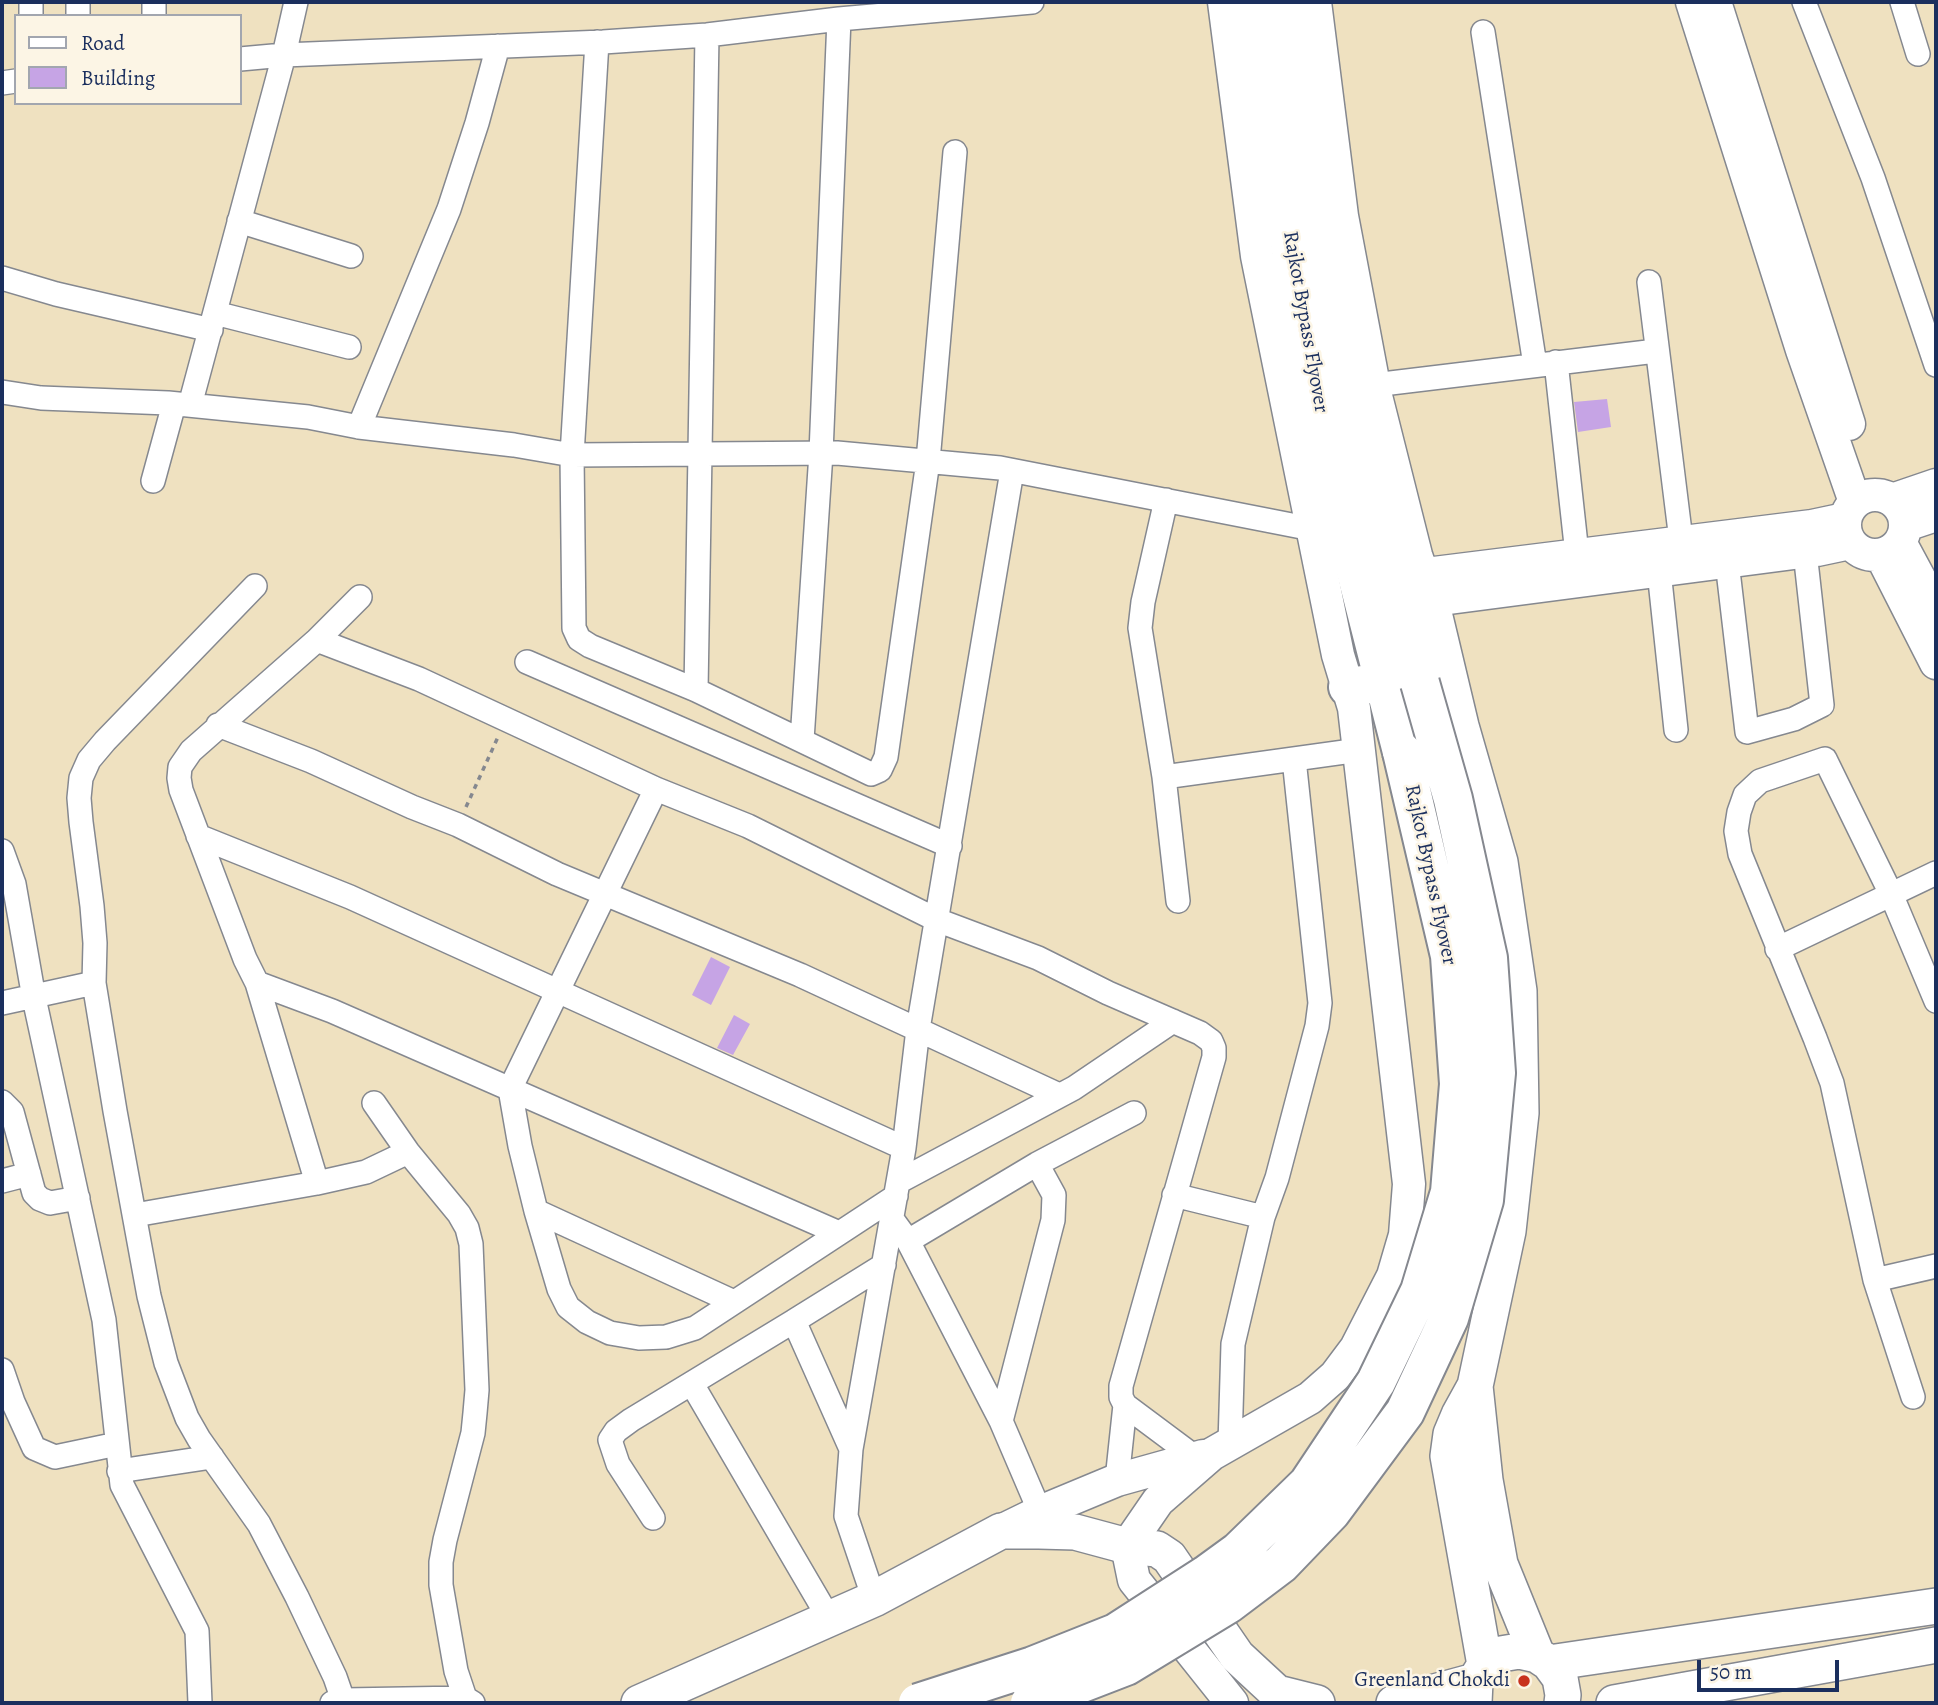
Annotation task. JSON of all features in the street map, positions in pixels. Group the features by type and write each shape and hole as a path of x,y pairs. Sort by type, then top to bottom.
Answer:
{"highway":[{"name":"Rajkot Bypass Flyover","path":"918,1703 1033,1666 1116,1633 1239,1551 1308,1484 1376,1382 1420,1291 1450,1192 1460,1084 1450,956 1326,439 1292,258 1253,2"},
{"name":"Rajkot Bypass Flyover","path":"1030,1703 1126,1666 1227,1604 1281,1564 1331,1512 1405,1412 1449,1318 1484,1200 1496,1073 1488,958 1453,800 1384,684 1410,589 1381,547 1338,347 1309,191 1285,2"}],"main road":[{"path":"1410,589 1461,726 1500,862 1519,991 1520,1126 1508,1231 1475,1386 1455,1425 1448,1456 1478,1683"},
{"path":"1475,1386 1485,1480 1500,1564 1543,1659 1560,1678 1562,1703"},
{"path":"639,1703 874,1599 1001,1531 1074,1532 1127,1546 1157,1549 1169,1557 1237,1656 1277,1693 1317,1703"},
{"path":"1394,1703 1478,1683 1501,1654 1519,1651 1543,1659 1936,1606"},
{"path":"1614,1703 1936,1645"}],"street":[{"path":"153,481 213,322 296,2"},
{"path":"242,59 707,35 839,19 1032,2"},
{"path":"1224,2 1256,256 1338,655 1384,684 1354,708 1409,1184 1405,1235 1387,1288 1356,1348 1335,1376 1310,1398 1213,1452 1158,1501 1127,1546 1134,1580 1232,1703"},
{"path":"1315,2 1342,216 1410,589"},
{"path":"1692,2 1801,350 1936,663"},
{"path":"1715,2 1819,327 1875,523 1936,609"},
{"path":"1804,2 1873,178 1936,365"},
{"path":"1902,2 1918,54"},
{"path":"802,740 821,453 839,19"},
{"path":"1483,32 1546,364 1577,554"},
{"path":"696,690 707,35"},
{"path":"597,42 572,455 574,628 579,639 590,646 696,690 871,774 880,770 886,757 928,461 955,152"},
{"path":"359,427 449,209 498,46"},
{"path":"239,221 351,256"},
{"path":"2,278 56,295 349,347"},
{"path":"1649,282 1681,540"},
{"path":"1374,385 1656,351"},
{"path":"2,392 41,398 182,404 308,417 359,427 514,445 572,455 821,453 928,461 1012,471 1312,529"},
{"path":"874,1599 846,1516 851,1449 904,1148 918,1029 1012,471"},
{"path":"1410,589 1659,570 1805,552 1875,523 1936,485"},
{"path":"1166,500 1143,602 1140,628 1164,778 1178,901"},
{"path":"1410,589 1577,554 1681,540 1936,515"},
{"path":"1727,562 1747,732 1794,719 1822,705 1805,552"},
{"path":"1659,570 1676,730"},
{"path":"255,586 105,741 89,760 81,778 81,822 95,943 94,983 149,1296 166,1363 187,1418 260,1524 297,1597 340,1702 469,1701 456,1671 441,1585 441,1562 473,1433 475,1413 477,1391 471,1244 467,1228 459,1214 408,1152 374,1103"},
{"path":"317,1183 257,983 245,960 181,790 180,766 191,751 218,725 317,640 360,597"},
{"path":"317,640 419,679 656,789 748,826 937,920 1038,958 1108,993 1200,1033 1211,1041 1214,1048 1187,1156 1121,1386 1121,1397 1125,1405 1117,1480"},
{"path":"527,662 950,846"},
{"path":"218,725 312,761 458,825 557,874 800,975 1059,1095"},
{"path":"1164,778 1359,750"},
{"path":"1213,1452 1233,1344 1263,1217 1277,1178 1317,1026 1320,1003 1294,759"},
{"path":"1913,1397 1875,1280 1832,1083 1740,854 1736,831 1745,794 1760,781 1825,759 1891,894 1936,1001"},
{"path":"656,789 510,1089 520,1146 559,1289 568,1307 587,1322 610,1333 639,1338 666,1337 695,1328 839,1234 897,1189 1080,1083 1173,1021"},
{"path":"198,835 350,897 744,1073 904,1148"},
{"path":"2,851 13,884 34,998 104,1320 119,1471 126,1496 197,1632 200,1703"},
{"path":"1777,949 1936,873"},
{"path":"2,1003 94,983"},
{"path":"257,983 332,1012 839,1234"},
{"path":"2,1102 12,1112 34,1193 50,1203 78,1198"},
{"path":"908,1241 1037,1164 1134,1113"},
{"path":"135,1215 366,1172 408,1152"},
{"path":"1001,1421 1053,1220 1054,1195 1037,1164"},
{"path":"2,1181 29,1174"},
{"path":"1174,1195 1263,1217"},
{"path":"536,1211 734,1302"},
{"path":"892,1219 908,1241 1001,1421 1040,1511"},
{"path":"653,1518 612,1452 610,1440 616,1431 884,1265"},
{"path":"1875,1280 1936,1266"},
{"path":"794,1321 851,1449"},
{"path":"2,1370 28,1438 34,1447 46,1455 55,1457 117,1444"},
{"path":"692,1384 830,1619"},
{"path":"1125,1405 1213,1452"},
{"path":"1001,1531 1040,1511 1117,1480 1213,1452"},
{"path":"119,1471 212,1457"}],"path":[{"path":"458,825 506,719"}],"building":[{"path":"1607,399 1611,427 1578,432 1574,402"},
{"path":"711,957 730,967 711,1005 692,995"},
{"path":"734,1015 750,1024 733,1055 717,1048"}],"place":[{"name":"Greenland Chokdi","path":"1524,1681"}]}
